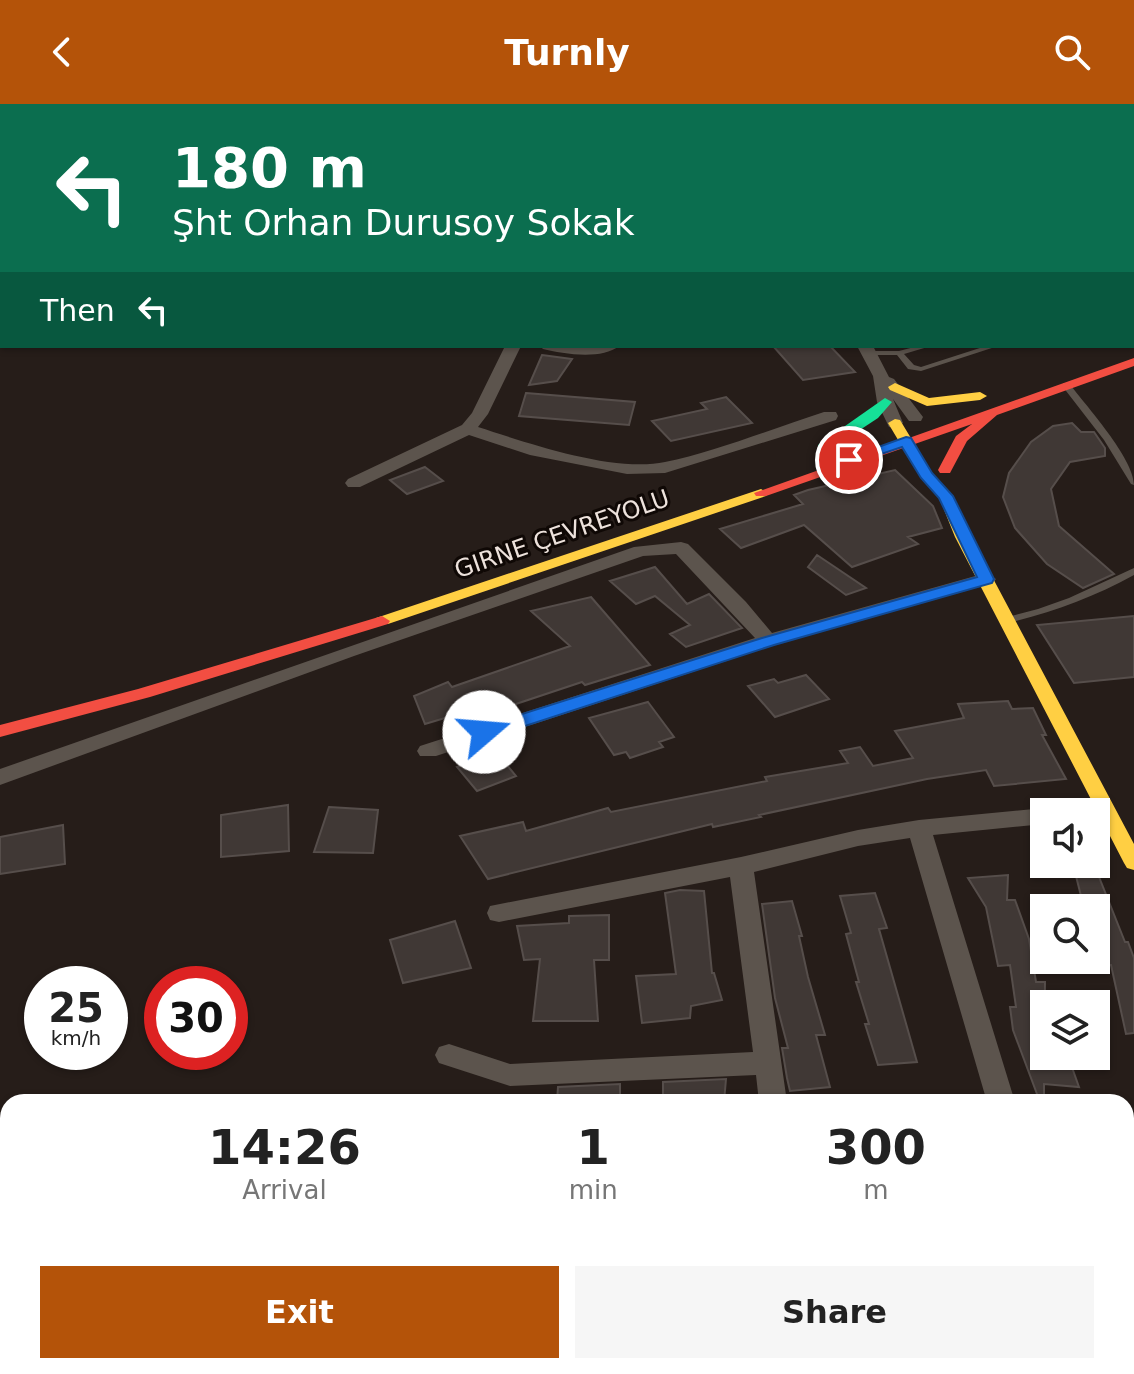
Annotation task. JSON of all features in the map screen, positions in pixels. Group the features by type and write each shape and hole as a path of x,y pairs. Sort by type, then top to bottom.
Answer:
{"main road":[{"path":"1036,376 1118,348"},
{"name":"GIRNE ÇEVREYOLU","path":"887,388 873,415 816,450 915,417 991,398 1066,385 1134,362"},
{"path":"887,388 927,402 991,398"},
{"path":"945,470 961,439 991,398"},
{"name":"GIRNE ÇEVREYOLU","path":"0,731 99,707 353,630 926,434 991,398"},
{"path":"915,417 945,470 946,496"},
{"path":"895,423 926,475 946,496 1093,798"},
{"path":"1110,827 1134,863"}],"street":[{"path":"354,483 468,429 480,414 512,348"},
{"path":"560,348 591,348"},
{"path":"867,349 887,388 895,423"},
{"path":"887,388 915,417"},
{"path":"468,429 536,451 627,469 665,468 830,416"},
{"path":"0,777 347,652 641,551 663,547 681,548 739,606 768,641"},
{"path":"428,751 768,641 986,579"},
{"path":"499,913 741,866 858,838 919,828 1030,817"},
{"path":"919,828 999,1094"},
{"path":"741,866 771,1094"},
{"path":"449,1055 510,1075 765,1063"}],"lane":[{"path":"867,349 899,353 919,348"},
{"path":"899,353 911,367 921,369 988,348"},
{"path":"1066,385 1108,439 1134,482"},
{"path":"1008,620 1047,611 1100,590 1134,571"}],"building":[{"path":"775,348 832,348 855,372 803,380"},
{"path":"542,355 572,359 557,381 529,385"},
{"path":"526,393 635,402 629,425 519,416"},
{"path":"726,397 752,423 671,441 652,421 707,409 701,403"},
{"path":"1072,423 1081,432 1094,432 1105,448 1105,456 1070,462 1051,489 1059,526 1114,574 1083,588 1047,564 1015,528 1003,497 1009,473 1031,442 1053,426"},
{"path":"425,467 443,481 407,494 390,480"},
{"path":"895,470 933,506 942,528 908,537 918,544 852,567 804,525 741,548 720,529 803,504 794,495 808,490"},
{"path":"817,555 866,588 846,595 808,567"},
{"path":"655,567 687,604 709,594 742,628 686,647 670,634 690,625 655,596 636,604 610,581"},
{"path":"591,597 650,665 585,685 582,682 498,710 495,703 425,724 414,696 448,682 452,687 570,646 531,611"},
{"path":"1134,616 1134,677 1074,683 1037,625"},
{"path":"806,675 829,699 775,717 748,686 774,679 778,683"},
{"path":"1008,701 1012,709 1033,708 1046,735 1042,735 1066,779 994,786 986,770 927,779 759,815 761,817 713,827 712,824 488,879 460,836 523,822 526,831 608,808 611,812 767,781 765,777 848,763 840,751 860,747 873,766 913,758 895,731 964,718 958,704"},
{"path":"648,702 674,737 659,742 663,747 630,758 626,752 614,755 589,718"},
{"path":"496,752 516,776 477,791 457,767"},
{"path":"288,805 289,851 221,857 221,815"},
{"path":"329,807 378,810 373,853 314,852"},
{"path":"63,825 65,864 0,874 0,837"},
{"path":"1008,875 1007,900 1015,900 1029,939 1030,974 1035,974 1036,982 1045,982 1045,990 1030,990 1030,1070 1073,1070 1079,1087 1044,1084 1044,1094 1037,1094 1013,1030 1010,1007 1016,1007 1010,965 998,966 986,907 968,878"},
{"path":"1076,878 1099,878 1106,894 1080,894"},
{"path":"704,891 712,973 722,1000 691,1006 690,1018 642,1023 636,976 676,974 665,893"},
{"path":"875,893 887,928 879,929 917,1062 878,1065 865,1024 869,1024 856,982 859,982 846,934 851,933 840,896"},
{"path":"792,901 802,936 799,936 808,977 825,1035 816,1035 830,1087 790,1091 782,1048 788,1048 775,998 762,904"},
{"path":"1110,904 1134,958 1134,1033 1126,1034 1111,965"},
{"path":"609,915 609,960 594,960 598,1021 533,1021 540,959 524,960 517,926 569,923 569,916"},
{"path":"455,921 471,968 403,983 390,940"},
{"path":"726,1079 725,1094 663,1094 663,1082"},
{"path":"620,1084 620,1094 558,1094 558,1087"}],"traffic: fast":[{"path":"823,448 873,415 885,402"}],"traffic: slow":[{"path":"895,387 927,402 980,396"},
{"path":"895,423 926,475 946,496 963,537 1134,863"},
{"path":"382,621 761,493"}],"traffic: jam":[{"path":"761,493 1134,362"},
{"path":"945,470 961,439 991,415"},
{"path":"0,731 144,693 382,621"}],"route":[{"path":"484,732 768,641 986,579 963,537 946,496 926,475 906,441 849,460"}]}
